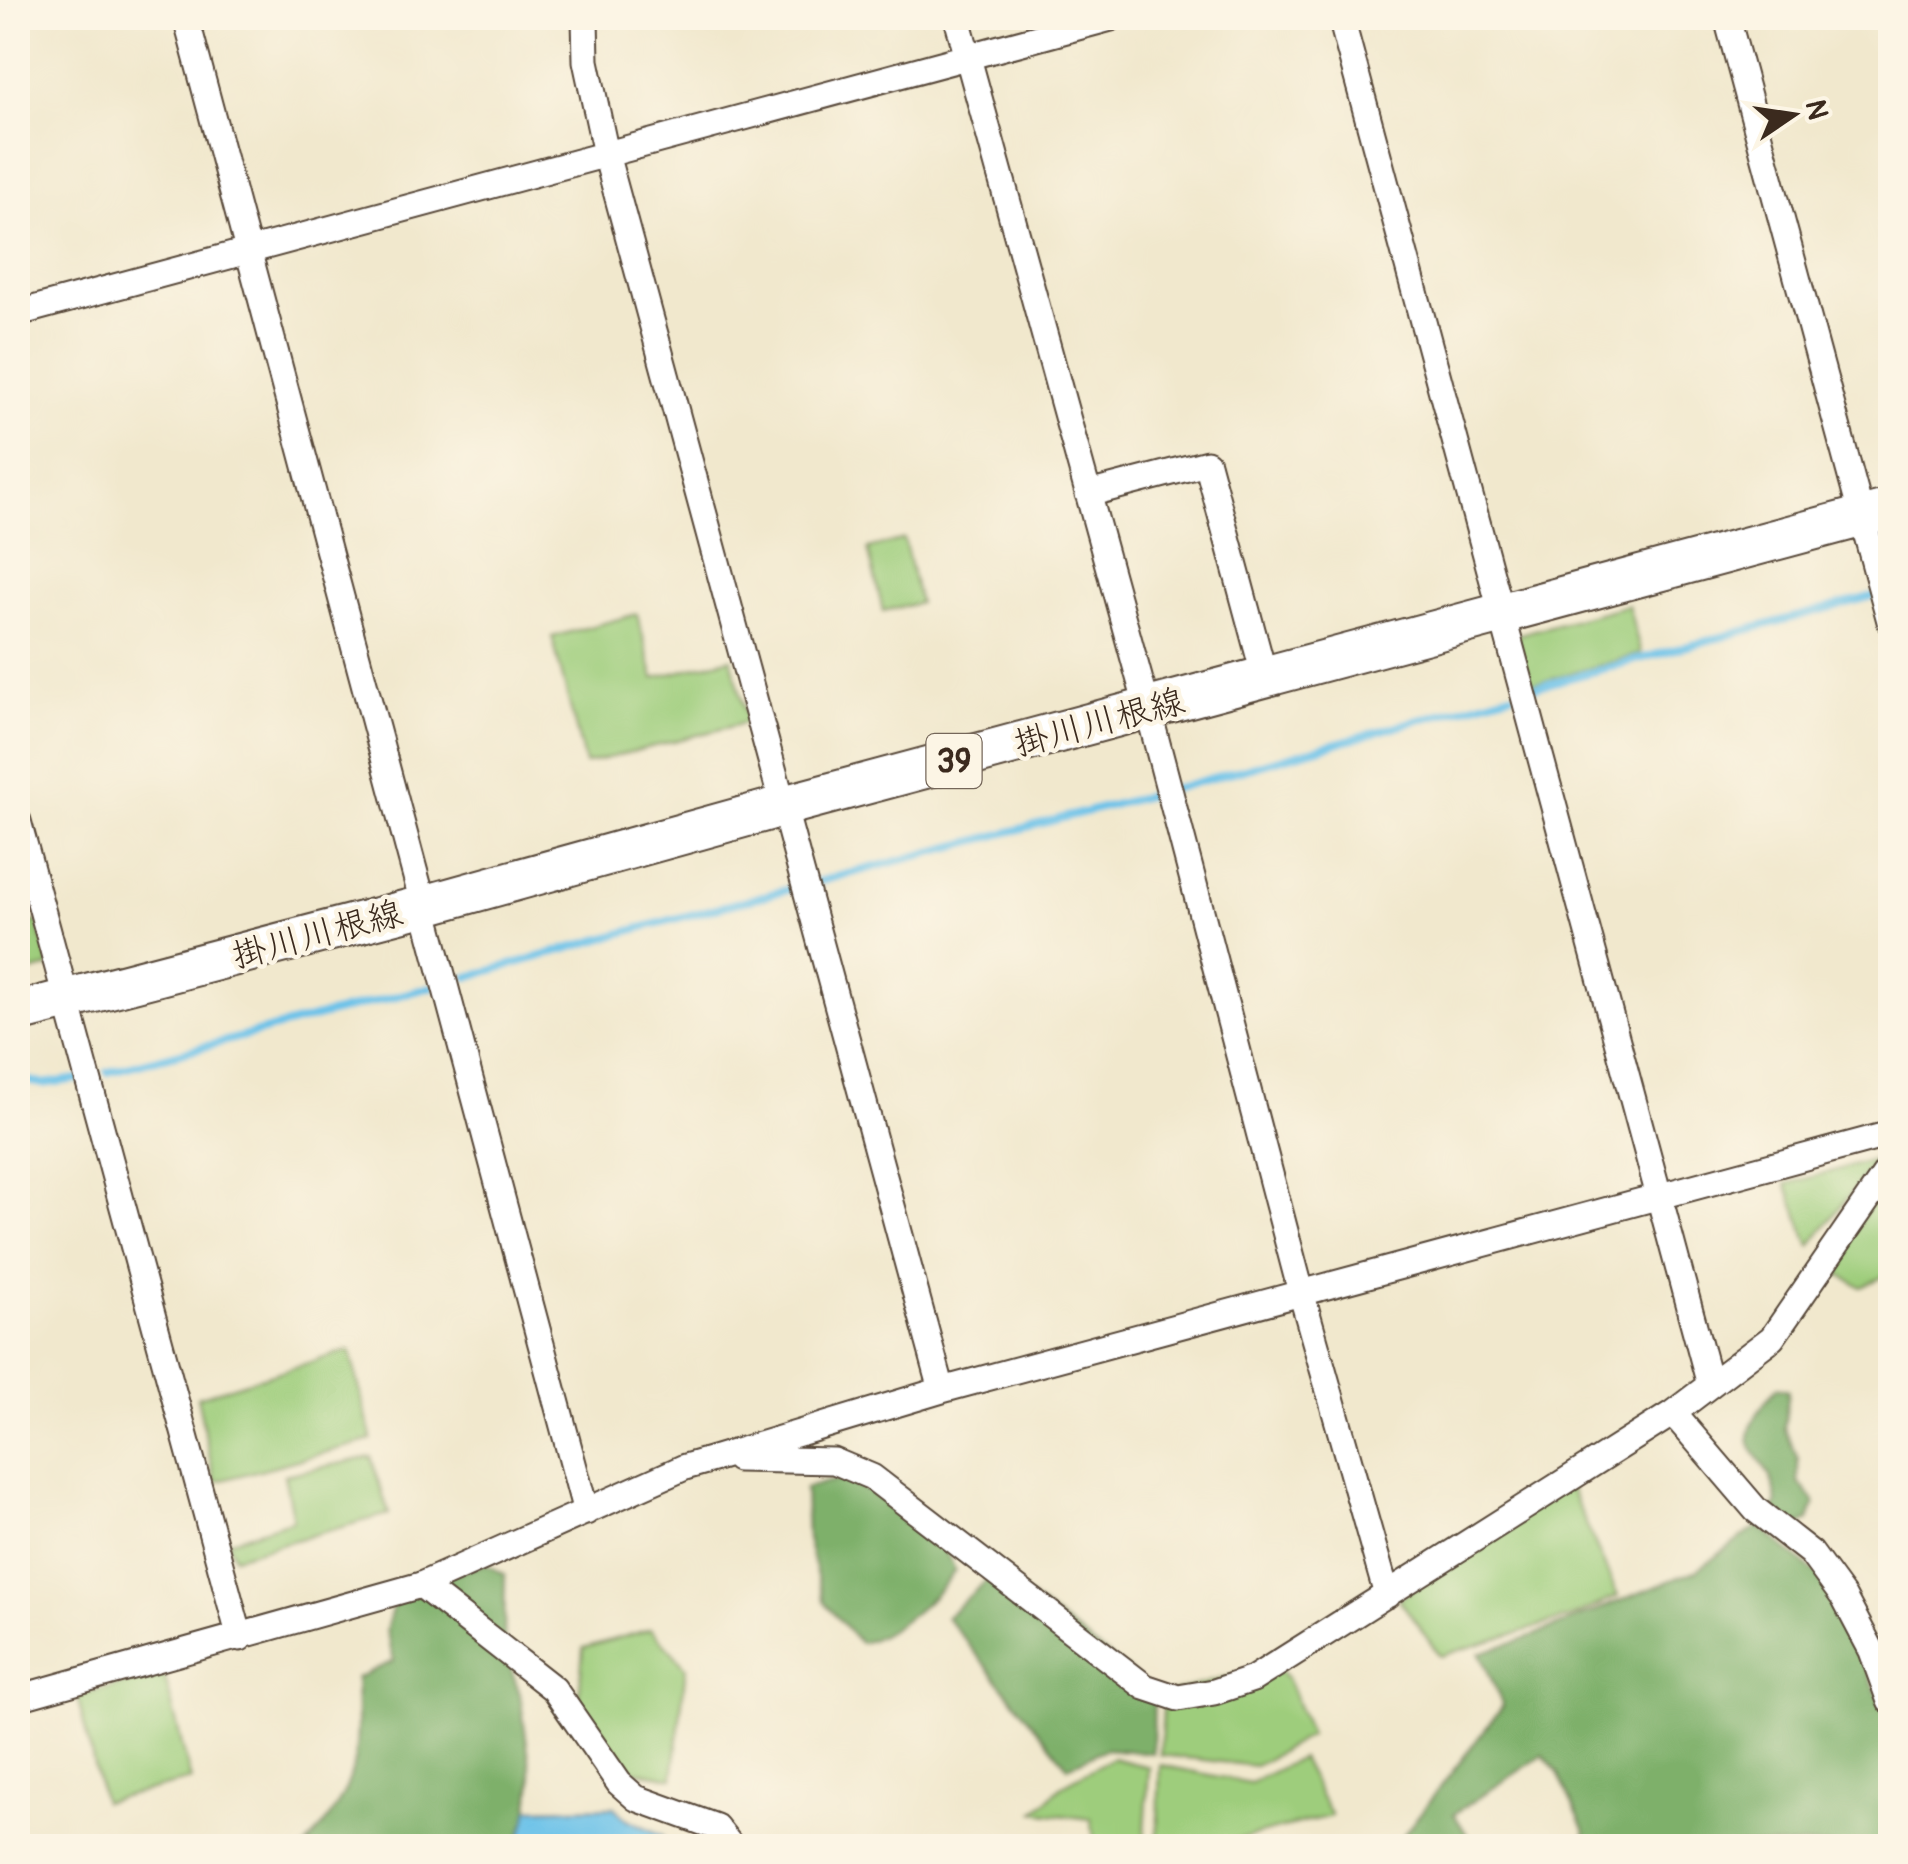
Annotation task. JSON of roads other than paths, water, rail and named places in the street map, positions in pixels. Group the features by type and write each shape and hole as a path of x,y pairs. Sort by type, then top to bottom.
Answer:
{"main road":[{"name":"掛川川根線","path":"18,1012 1876,512"}],"street":[{"path":"186,18 586,1512"},
{"path":"585,18 586,60 606,154 942,1390"},
{"path":"958,18 1301,1292 1387,1595"},
{"path":"18,312 1111,18"},
{"path":"1340,18 1710,1385"},
{"path":"1728,18 1876,512 1890,621"},
{"path":"1088,494 1207,463 1265,678"},
{"path":"18,821 240,1638"},
{"path":"18,1698 422,1585 686,1467 942,1390 1890,1134"},
{"path":"713,1459 834,1461 872,1477 1145,1687 1178,1698 1214,1692 1253,1679 1387,1595 1674,1412 1772,1338 1890,1167"},
{"path":"1674,1412 1756,1510 1812,1554 1844,1598 1872,1651 1890,1702"},
{"path":"422,1585 554,1689 619,1783 636,1798 716,1827 731,1846"}],"water":[{"path":"614,1807 625,1818 664,1836 661,1846 518,1846 529,1809"}],"waterway":[{"path":"1536,687 1873,596"},
{"path":"468,977 640,928 1155,794 1511,694"},
{"path":"108,1072 431,987"},
{"path":"18,1079 43,1084 78,1079"}]}
